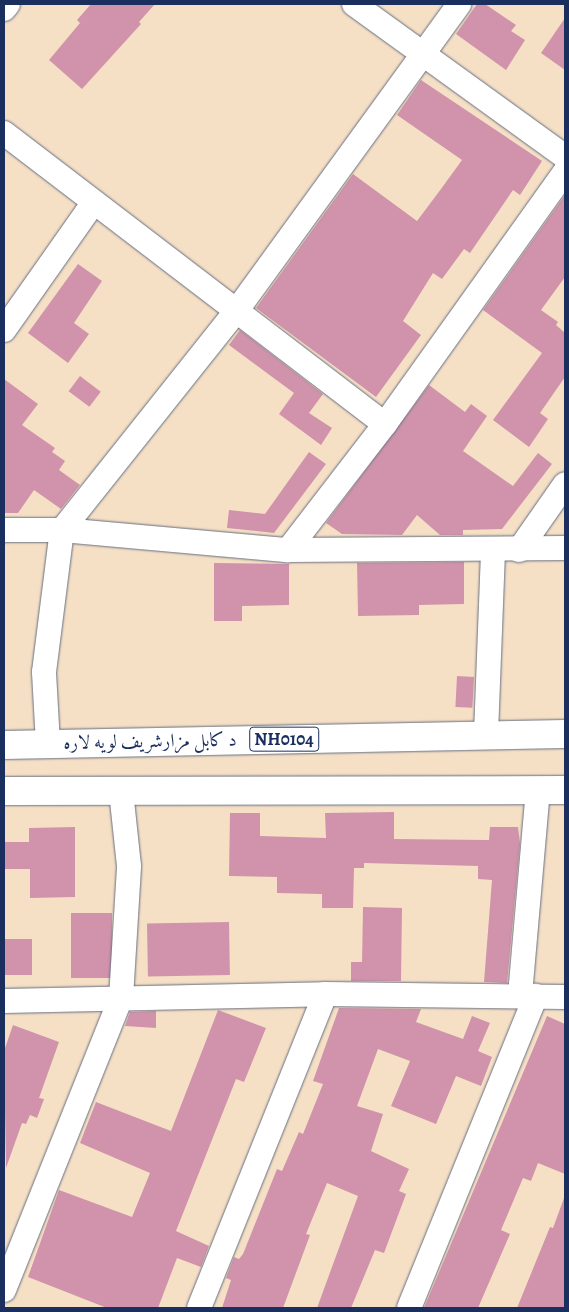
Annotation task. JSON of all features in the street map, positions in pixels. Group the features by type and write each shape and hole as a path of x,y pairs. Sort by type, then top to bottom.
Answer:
{"highway":[{"name":"د کابل مزارشریف لویه لاره","path":"4,745 486,734 565,734"},
{"path":"4,791 565,790"}],"street":[{"path":"4,9 8,4"},
{"path":"354,4 565,158"},
{"path":"48,744 44,672 62,530 236,310 459,4"},
{"path":"4,133 385,424"},
{"path":"288,550 385,424 565,172"},
{"path":"4,330 94,202"},
{"path":"519,550 565,484"},
{"path":"4,530 62,530 288,550 519,550 565,548"},
{"path":"486,734 492,550"},
{"path":"4,1290 121,998 129,866 122,791"},
{"path":"409,1308 528,996 538,791"},
{"path":"199,1308 325,994"},
{"path":"4,1001 325,994 565,997"}],"building":[{"path":"91,4 155,4 139,22 141,24 82,89 49,60 80,23 77,20"},
{"path":"477,4 485,4 516,25 511,31 525,40 506,70 456,34"},
{"path":"565,18 565,70 541,53"},
{"path":"421,80 542,161 520,195 513,190 470,253 464,249 442,279 433,273 403,321 421,335 376,397 256,308 353,174 417,221 462,160 397,115"},
{"path":"565,195 565,277 541,310 558,322 556,325 565,333 565,377 540,413 548,419 529,447 493,420 542,353 483,310"},
{"path":"78,264 102,281 74,323 89,334 68,363 28,333"},
{"path":"240,330 323,394 309,413 332,428 321,445 279,414 294,393 229,345"},
{"path":"80,376 101,392 89,407 69,391"},
{"path":"4,379 38,404 22,425 55,448 52,452 65,461 59,470 80,485 61,509 34,490 18,513 4,513"},
{"path":"429,385 465,412 471,404 487,416 463,451 513,486 538,453 552,464 502,529 463,530 463,535 440,535 417,515 402,535 342,534 326,523"},
{"path":"309,452 326,464 274,533 227,528 229,510 265,514"},
{"path":"464,562 464,604 419,605 419,615 358,616 357,563"},
{"path":"214,563 289,564 289,605 242,606 242,621 214,621"},
{"path":"457,676 474,677 472,708 455,707"},
{"path":"394,812 394,839 489,840 490,827 518,827 520,844 507,983 484,982 492,880 478,879 478,866 364,863 364,868 354,868 353,908 322,908 322,894 277,893 277,877 229,876 230,813 260,813 260,836 326,838 325,813"},
{"path":"75,827 75,897 30,898 30,869 4,869 4,842 29,842 29,828"},
{"path":"363,907 402,908 401,981 351,981 351,962 362,962"},
{"path":"71,913 112,913 112,978 71,978"},
{"path":"229,922 230,975 148,976 147,923"},
{"path":"4,939 32,939 32,975 4,975"},
{"path":"339,1008 421,1009 416,1022 463,1039 472,1016 490,1023 478,1051 492,1057 481,1086 456,1076 436,1124 391,1106 410,1061 378,1049 357,1106 383,1114 371,1151 409,1169 399,1191 406,1194 384,1253 375,1250 351,1308 317,1308 358,1196 327,1183 306,1234 310,1235 283,1308 222,1308 231,1280 226,1278 234,1257 239,1259 243,1254 277,1169 282,1171 299,1132 303,1134 323,1084 313,1081"},
{"path":"218,1010 266,1028 244,1082 236,1079 176,1231 209,1246 201,1267 177,1258 158,1308 107,1308 28,1277 59,1190 132,1217 150,1173 80,1143 96,1102 171,1131"},
{"path":"156,1011 156,1028 125,1026 130,1012"},
{"path":"547,1016 565,1024 565,1174 538,1163 531,1181 523,1178 501,1230 510,1234 478,1308 424,1308"},
{"path":"13,1025 59,1042 39,1098 44,1099 37,1118 30,1115 26,1124 22,1123 6,1168 4,1051"},
{"path":"564,1198 565,1308 517,1308 550,1227 553,1228"}]}
